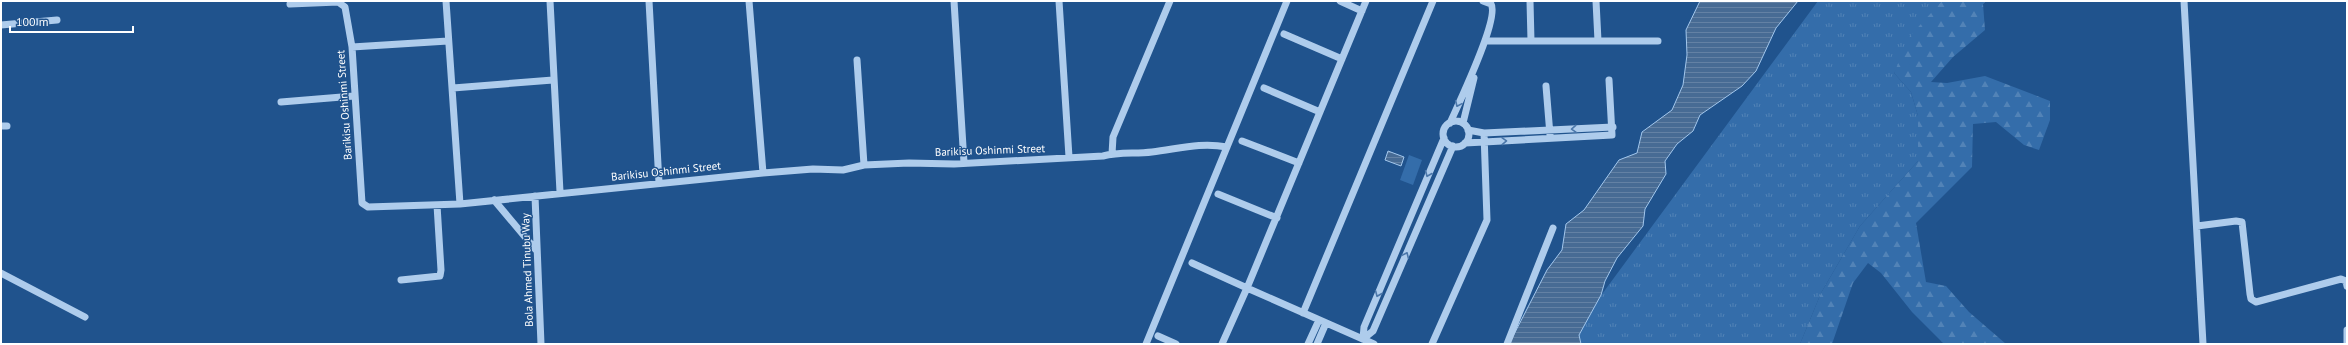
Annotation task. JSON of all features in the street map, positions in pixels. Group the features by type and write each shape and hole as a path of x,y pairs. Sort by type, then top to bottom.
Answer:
{"street":[{"path":"446,1 460,204"},
{"path":"550,1 560,192"},
{"path":"649,1 659,183"},
{"path":"749,1 763,173"},
{"path":"954,1 964,163"},
{"path":"1058,1 1069,157"},
{"path":"1112,154 1113,137 1170,1"},
{"path":"1146,344 1287,1"},
{"path":"1340,1 1362,11"},
{"path":"1222,344 1248,288 1366,1"},
{"path":"1303,313 1433,1"},
{"path":"1363,339 1364,327 1444,138 1444,129 1450,123 1485,41 1493,10 1491,4 1483,1"},
{"path":"1530,1 1531,41"},
{"path":"1596,1 1598,41"},
{"path":"2184,1 2203,344"},
{"name":"Barikisu Oshinmi Street","path":"290,4 338,2 343,5 352,47 362,203 364,206 460,204 560,192 763,173 813,169 843,170 864,165 964,163 1102,156 1152,152 1198,145 1227,147"},
{"path":"1,25 57,20"},
{"path":"1284,34 1342,59"},
{"path":"352,47 448,41"},
{"path":"1485,41 1658,41"},
{"path":"857,60 864,165"},
{"path":"1462,123 1478,60"},
{"path":"453,88 553,80"},
{"path":"1453,146 1465,143 1550,140 1612,135 1613,127 1609,80"},
{"path":"1546,86 1550,140"},
{"path":"1264,88 1320,112"},
{"path":"281,102 354,96"},
{"path":"1450,123 1462,123 1468,130 1484,133 1613,127"},
{"path":"1465,143 1468,130"},
{"path":"1432,344 1487,220 1484,133"},
{"path":"1444,138 1453,146"},
{"path":"1242,141 1299,163"},
{"path":"1363,339 1373,331 1453,146"},
{"path":"1218,194 1277,218"},
{"name":"Bola Ahmed Tinubu Way","path":"535,196 541,344"},
{"path":"494,200 536,250"},
{"path":"401,280 440,276 441,270 437,205"},
{"path":"2197,226 2236,221 2242,222 2250,296 2256,302 2341,279 2346,281 2347,286"},
{"path":"1507,344 1553,228"},
{"path":"1192,264 1374,344"},
{"path":"1,273 85,317"},
{"path":"1308,344 1319,320"},
{"path":"1317,344 1326,323"},
{"path":"2347,330 2347,343"},
{"path":"1158,336 1176,344"}],"green space":[{"path":"1818,1 1942,1 1894,73 1911,92 1918,116 1918,161 1860,226 1821,293 1800,344 1581,344 1579,335 1594,305"},
{"path":"1942,1 1986,1 1983,4 1985,30 1953,57 1931,82 1947,83 1985,76 2050,101 2050,120 2039,150 2024,145 1996,122 1973,124 1972,167 1916,223 1926,282 1946,286 1969,312 2006,344 1944,344 1912,312 1881,273 1868,263 1853,283 1832,344 1800,344 1821,293 1860,226 1918,161 1918,116 1911,92 1894,73 1910,36"},
{"path":"1409,155 1422,160 1413,185 1400,180"}],"shaded area":[{"path":"1700,1 1798,1 1776,28 1756,71 1742,86 1700,115 1693,131 1677,144 1665,161 1666,174 1645,209 1643,226 1617,258 1605,281 1601,295 1579,335 1581,344 1509,344 1547,270 1562,250 1566,224 1584,210 1619,160 1637,153 1642,132 1672,110 1683,85 1687,55 1686,30"},
{"path":"1388,151 1404,157 1401,166 1385,160"}]}
